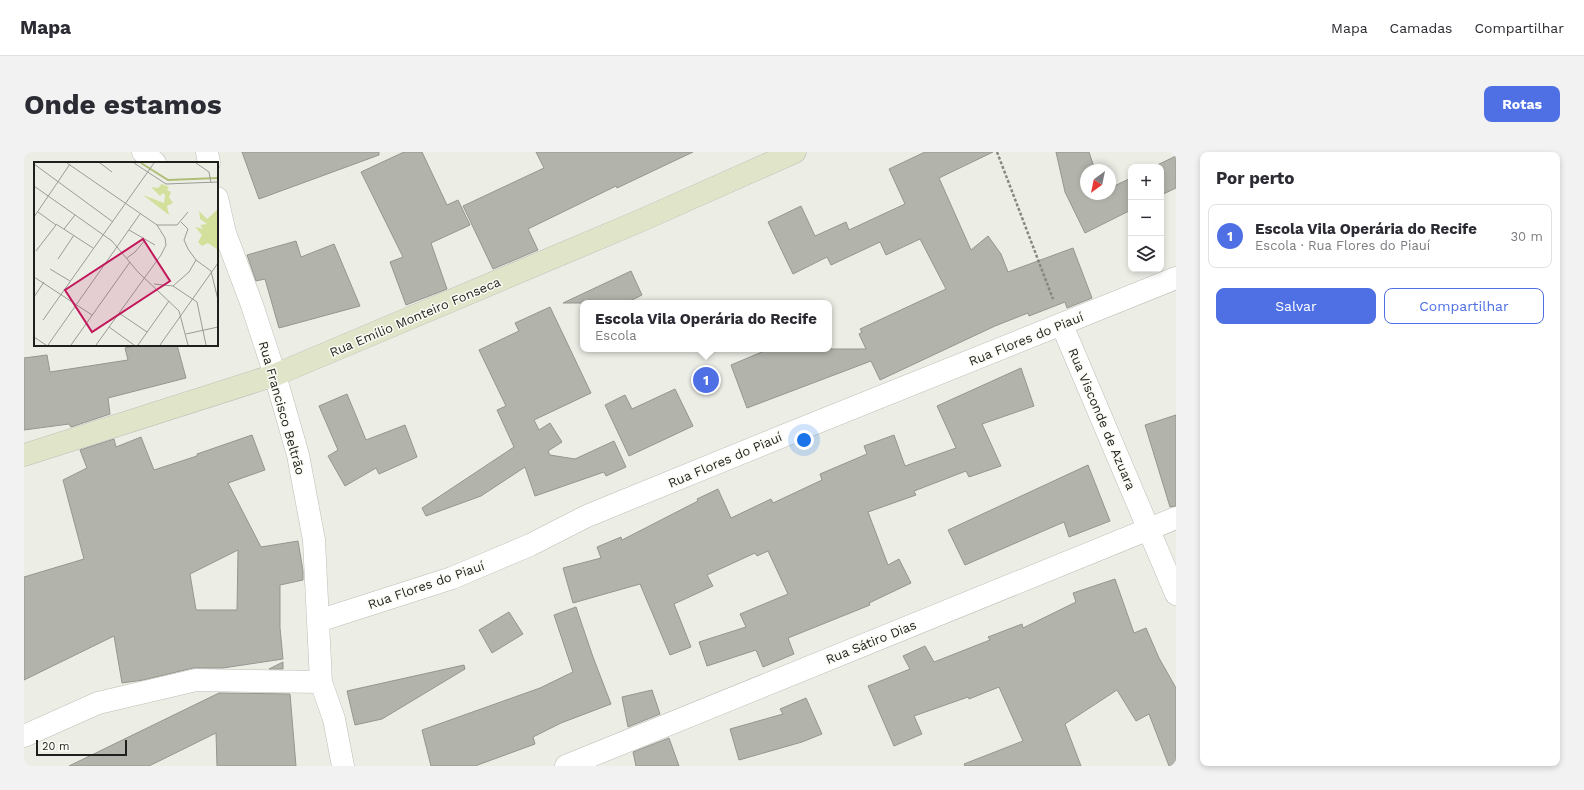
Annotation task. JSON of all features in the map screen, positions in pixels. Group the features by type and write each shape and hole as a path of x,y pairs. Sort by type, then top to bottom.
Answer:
{"main road":[{"name":"Rua Emílio Monteiro Fonseca","path":"24,455 275,375 642,220 767,157 795,152"}],"street":[{"path":"143,152 154,162"},
{"path":"206,152 209,162"},
{"name":"Rua Francisco Beltrão","path":"218,206 221,229 252,305 275,375 298,456 314,540 321,682 334,719 343,766"},
{"name":"Rua Flores do Piauí","path":"318,621 452,578 530,545 587,516 1176,278"},
{"name":"Rua Visconde de Azuara","path":"1062,325 1176,594"},
{"name":"Rua Sátiro Dias","path":"566,766 1148,528 1176,518"},
{"path":"24,736 98,703 196,680 321,682"}],"path":[{"path":"997,152 1062,325"}],"building":[{"path":"242,152 379,152 379,155 259,199"},
{"path":"404,152 422,152 447,205 458,200 470,225 431,243 447,289 406,305 390,262 403,257 361,172"},
{"path":"536,152 693,152 617,188 616,186 528,229 538,250 493,269 463,206 544,168"},
{"path":"925,152 993,152 939,178 971,250 988,236 1001,254 1008,272 1073,248 1092,298 1067,308 1065,302 1029,316 1028,313 995,326 880,380 871,361 747,408 731,365 762,352 832,352 832,349 866,349 859,334 862,332 860,329 946,289 920,239 886,255 880,242 831,265 827,257 793,274 768,222 801,206 815,236 846,222 849,230 905,204 889,169"},
{"path":"1056,152 1089,152 1093,164 1080,164 1080,200 1116,200 1116,185 1128,179 1128,212 1085,233 1065,192"},
{"path":"1176,156 1176,188 1164,194 1164,164 1159,164"},
{"path":"296,241 301,257 334,244 360,306 279,328 265,279 256,281 247,255"},
{"path":"631,271 642,295 632,300 580,300 580,303 563,303"},
{"path":"550,307 591,393 534,420 539,430 550,423 562,442 548,451 550,455 575,459 614,441 626,467 606,476 604,472 535,496 525,467 481,496 426,516 422,508 514,447 497,410 506,406 479,350 519,331 515,323"},
{"path":"134,346 177,346 186,378 108,398 110,414 71,427 69,424 24,430 24,358 47,355 50,372 128,360 125,348"},
{"path":"1021,368 1034,406 982,424 1001,466 969,477 966,471 914,491 916,495 868,512 888,565 899,559 911,583 869,603 870,605 788,638 794,654 763,667 756,650 707,666 699,642 746,627 740,614 788,594 768,551 757,556 755,553 707,575 713,586 674,604 691,647 670,655 640,584 573,603 563,568 601,558 597,547 621,537 622,540 698,501 697,499 718,489 731,518 771,499 773,503 822,480 820,474 867,454 864,446 894,435 905,466 956,448 937,406"},
{"path":"675,389 693,426 629,456 605,405 625,395 632,409"},
{"path":"347,394 366,440 405,425 417,457 379,474 376,468 345,486 328,456 338,450 319,406"},
{"path":"1176,415 1176,506 1170,507 1145,425"},
{"path":"252,435 265,470 228,483 261,547 298,541 303,580 280,585 280,628 283,659 223,668 193,668 143,680 122,683 114,636 24,680 24,577 84,559 63,480 87,468 80,450 114,439 116,447 141,437 154,470 197,456 197,454","holes":["238,550 237,610 196,610 190,574"]},
{"path":"1088,465 1110,521 1069,537 1064,522 965,565 948,530"},
{"path":"1115,579 1134,633 1146,628 1159,658 1176,688 1176,766 1169,766 1149,714 1136,721 1117,690 1065,724 1081,766 965,766 964,764 1023,741 999,687 969,699 968,697 914,716 922,734 894,746 868,686 910,669 903,656 925,646 934,662 990,640 988,637 1022,624 1023,628 1076,602 1073,593"},
{"path":"576,607 611,704 561,723 533,737 535,744 475,766 431,766 422,730 540,688 573,672 554,615"},
{"path":"509,612 523,634 492,653 479,630"},
{"path":"283,662 283,669 269,669"},
{"path":"464,665 465,669 382,719 355,725 347,691"},
{"path":"652,690 660,714 628,727 622,697"},
{"path":"219,693 290,694 296,766 217,766 216,733 149,766 69,766"},
{"path":"806,698 822,734 802,742 739,760 730,729 783,714 780,709"},
{"path":"669,738 679,766 636,766 633,752"}],"place":[{"name":"Escola Vila Operária do Recife","path":"706,380"}]}
